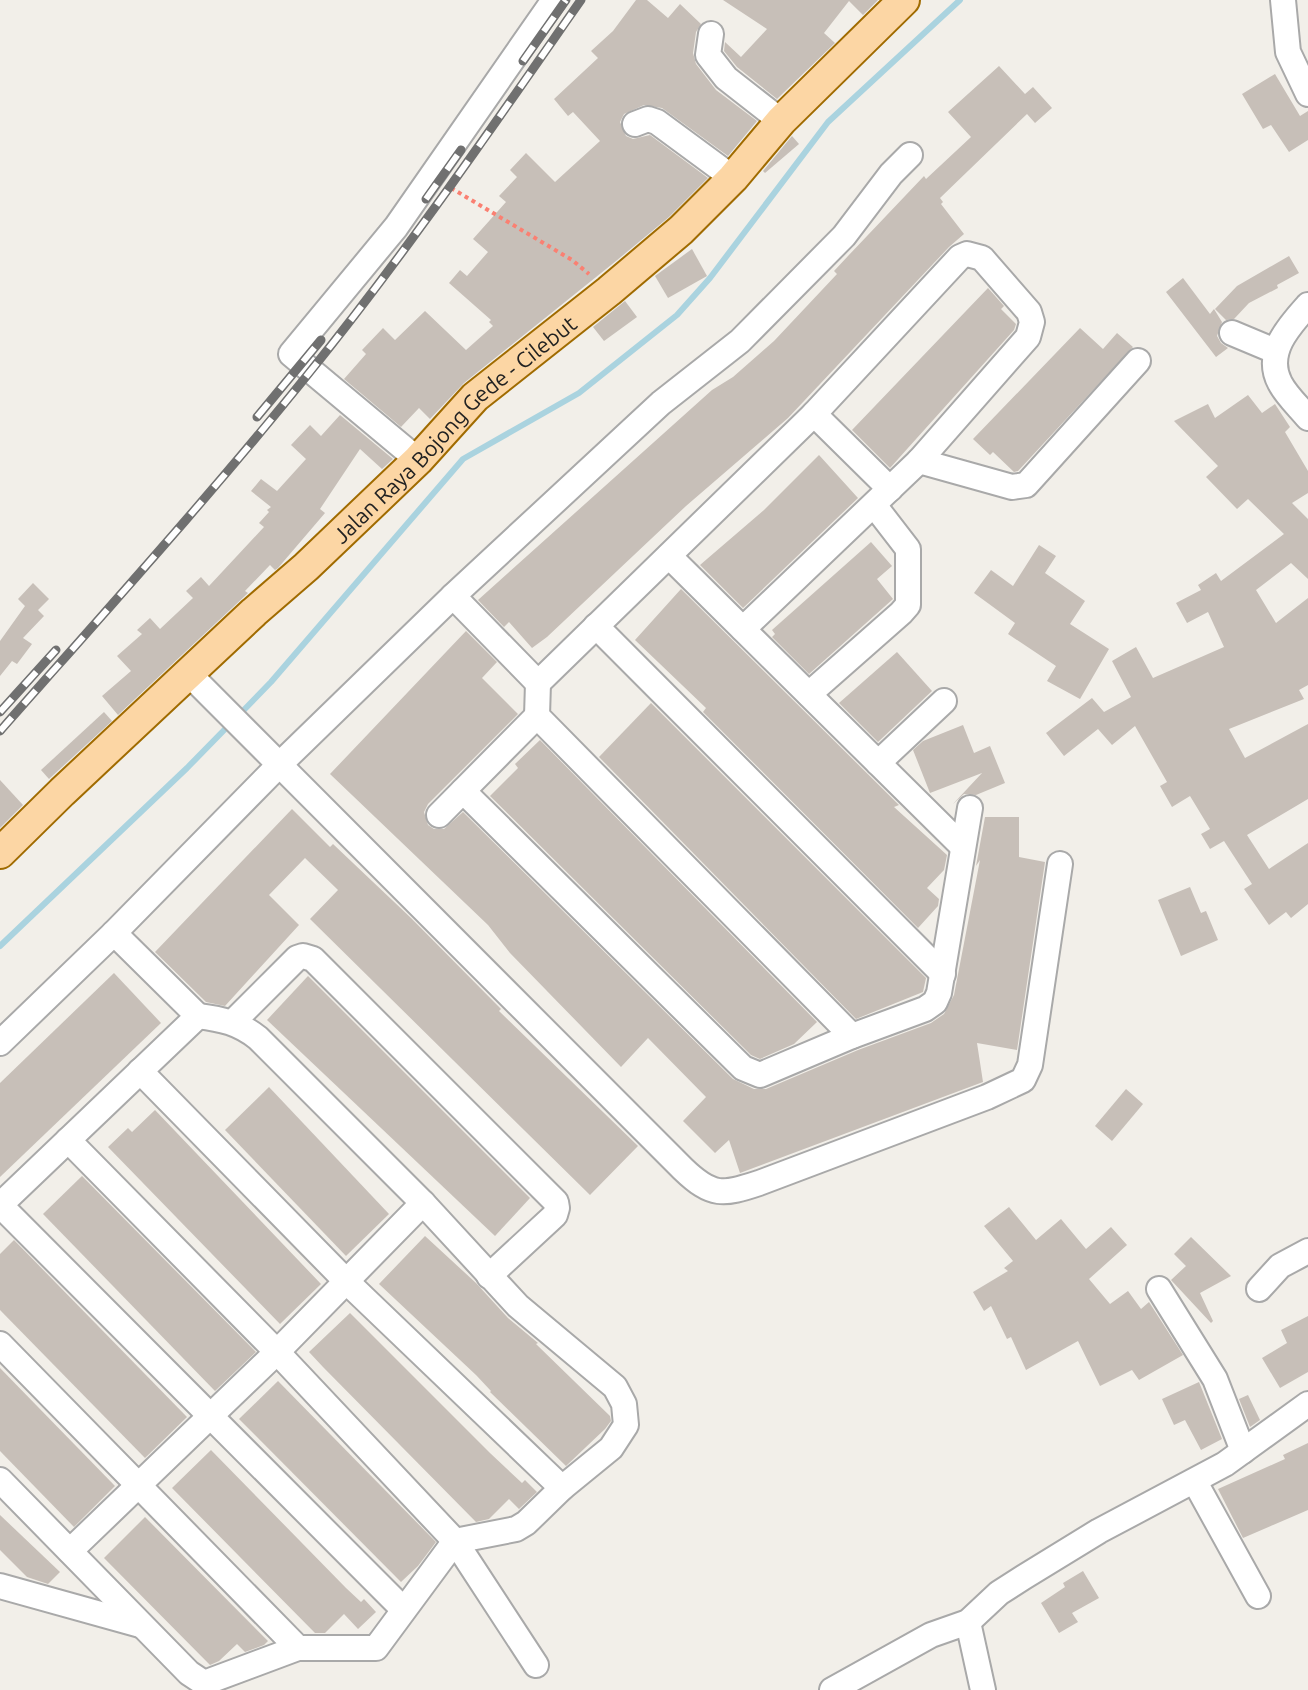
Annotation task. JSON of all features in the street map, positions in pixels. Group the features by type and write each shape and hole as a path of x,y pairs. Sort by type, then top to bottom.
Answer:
{"main road":[{"name":"Jalan Raya Bojong Gede - Cilebut","path":"0,853 418,460 475,397 681,230 733,178 781,121 904,0"}],"street":[{"path":"418,460 291,354 396,227 554,0"},
{"path":"1283,0 1288,52 1308,94"},
{"path":"711,34 708,55 726,78 781,121"},
{"path":"635,124 648,119 657,122 733,178"},
{"path":"0,1043 114,933 272,755 453,596 661,403 740,341 844,236 891,174 910,155"},
{"path":"439,815 537,716 538,683 814,414 960,257 975,255 982,258 1029,312 1032,322 1028,337 919,461 743,629"},
{"path":"1308,305 1290,325 1275,351 1279,382 1308,418"},
{"path":"1232,333 1275,351"},
{"path":"919,461 1012,487 1026,485 1138,361"},
{"path":"809,694 908,605 908,549 882,497 814,414"},
{"path":"669,556 962,846"},
{"path":"453,596 538,683"},
{"path":"596,626 943,974"},
{"path":"189,674 696,1182 714,1192 732,1191 759,1183 987,1097 1023,1080 1030,1065 1060,864"},
{"path":"878,763 944,701"},
{"path":"537,716 852,1036"},
{"path":"463,791 743,1068 752,1073 768,1073 852,1036 925,1009 935,1002 943,974 970,808"},
{"path":"0,1480 189,1673 204,1683 298,1648 376,1648 455,1541 516,1529 611,1448 626,1425 624,1404 615,1387 518,1306 423,1203 258,1038 233,1022 198,1016 114,933"},
{"path":"233,1022 297,958 313,959 558,1205 555,1215 489,1276"},
{"path":"198,1016 0,1205 403,1609"},
{"path":"140,1071 347,1282 562,1488"},
{"path":"68,1140 277,1352 455,1541 536,1665"},
{"path":"70,1551 209,1414 277,1352 423,1203"},
{"path":"1259,1289 1280,1266 1308,1251"},
{"path":"1159,1289 1215,1379 1243,1451"},
{"path":"0,1344 298,1648"},
{"path":"832,1690 902,1649 968,1622 999,1593 1099,1531 1195,1482 1308,1404"},
{"path":"1195,1482 1258,1596"},
{"path":"0,1586 143,1626"},
{"path":"968,1622 983,1690"}],"path":[{"path":"431,176 572,260 609,291"}],"building":[{"path":"636,0 647,0 668,18 680,4 701,24 696,32 693,53 696,64 716,90 757,121 728,156 662,108 644,105 624,114 620,122 626,136 633,139 650,135 708,178 669,217 464,383 430,419 419,408 401,427 344,379 366,354 362,350 383,328 395,340 425,311 466,350 493,326 489,322 491,320 449,283 460,270 467,276 488,252 473,239 506,202 499,196 517,177 510,170 526,153 555,182 600,141 573,112 568,116 554,99 598,58 591,51 613,31"},
{"path":"723,0 878,0 863,15 849,1 824,33 835,43 777,99 737,67 724,51 725,42 741,57 767,29"},
{"path":"999,66 1025,94 1033,87 1052,108 1035,123 1027,114 940,198 941,204 964,234 788,418 686,506 547,637 532,648 509,622 504,627 478,600 712,390 733,377 774,341 837,274 834,271 924,176 926,179 971,137 948,112"},
{"path":"1275,74 1300,116 1308,111 1308,140 1289,152 1271,125 1263,129 1242,94"},
{"path":"792,136 799,144 765,173 763,171"},
{"path":"692,249 707,276 668,298 655,276"},
{"path":"1289,256 1299,273 1249,303 1234,319 1226,320 1215,309 1237,286"},
{"path":"1183,278 1210,314 1214,309 1222,322 1217,336 1228,348 1216,357 1166,292"},
{"path":"988,288 1004,306 1001,309 1016,324 1014,330 890,468 852,430"},
{"path":"625,301 637,317 604,341 593,327"},
{"path":"1080,328 1103,349 1117,333 1133,347 1014,472 993,452 990,455 973,439"},
{"path":"1248,395 1262,413 1275,404 1290,427 1285,432 1308,471 1308,493 1292,503 1308,519 1308,579 1291,563 1256,590 1276,623 1308,598 1308,685 1299,690 1304,699 1229,729 1245,758 1308,724 1308,799 1247,835 1269,869 1308,843 1308,904 1291,918 1286,912 1269,925 1244,889 1252,884 1224,841 1210,849 1201,834 1210,829 1190,796 1172,807 1160,786 1167,782 1135,726 1112,745 1098,729 1064,756 1046,733 1092,698 1104,712 1131,697 1112,661 1136,647 1153,678 1224,647 1208,612 1187,623 1176,603 1201,590 1198,585 1216,573 1221,581 1284,534 1248,499 1237,509 1206,477 1218,466 1174,421 1208,404 1215,418"},
{"path":"340,415 393,459 382,469 360,449 320,509 325,513 278,568 275,570 270,565 245,591 248,593 118,715 102,696 131,671 117,656 142,634 137,630 150,618 160,629 193,598 186,591 201,577 209,586 264,527 259,523 271,507 251,491 261,479 277,491 306,459 291,445 310,425 321,436"},
{"path":"819,455 858,498 743,608 700,565 764,510"},
{"path":"871,542 892,566 877,579 893,599 809,674 772,637 775,634 772,630"},
{"path":"1039,545 1056,556 1045,573 1085,601 1070,624 1109,649 1080,699 1047,681 1056,666 1008,634 1015,623 974,593 991,570 1013,586"},
{"path":"33,583 49,599 38,610 44,616 23,638 32,644 17,664 12,661 0,676 0,641 25,606 18,599"},
{"path":"681,589 899,805 894,807 947,855 944,870 927,888 939,899 938,906 918,928 703,712 706,708 635,640"},
{"path":"466,631 497,662 482,678 518,714 428,804 424,812 428,825 434,829 444,829 463,812 733,1079 754,1089 766,1089 931,1023 944,1014 954,995 980,860 976,866 985,817 1019,817 1019,857 1045,862 1017,1050 977,1043 983,1082 740,1173 729,1140 715,1153 683,1121 706,1097 648,1038 621,1067 510,953 488,925 330,774"},
{"path":"897,652 932,691 878,742 839,703"},
{"path":"651,703 926,978 923,992 856,1019 599,757"},
{"path":"104,712 112,721 49,779 41,770"},
{"path":"963,725 974,753 990,746 1005,783 976,795 964,794 953,804 982,773 930,793 913,750 923,741"},
{"path":"540,740 817,1022 794,1044 760,1059 751,1055 490,796 518,768 515,764"},
{"path":"0,780 23,805 0,828"},
{"path":"292,809 411,918 501,1009 499,1011 638,1146 590,1195 310,919 338,890 305,858 269,895 299,925 225,1006 206,1002 155,952"},
{"path":"1190,887 1201,913 1206,911 1218,940 1181,956 1158,900"},
{"path":"114,973 161,1023 0,1177 0,1083"},
{"path":"308,976 530,1198 495,1236 267,1020"},
{"path":"269,1087 389,1214 346,1256 225,1130"},
{"path":"1126,1089 1143,1104 1112,1141 1095,1126"},
{"path":"155,1110 321,1284 280,1324 108,1147 128,1128 132,1132"},
{"path":"82,1176 256,1352 215,1391 43,1214"},
{"path":"1009,1207 1036,1240 1061,1219 1086,1249 1111,1227 1127,1245 1089,1279 1110,1304 1128,1291 1141,1309 1149,1302 1183,1355 1139,1380 1132,1370 1100,1386 1078,1341 1026,1370 1011,1337 1007,1339 991,1306 984,1311 973,1292 1008,1271 1004,1268 1013,1261 984,1226"},
{"path":"425,1236 610,1416 611,1421 605,1429 566,1466 476,1375 379,1284"},
{"path":"1191,1237 1231,1276 1200,1293 1213,1321 1211,1323 1171,1280 1186,1266 1174,1254"},
{"path":"14,1240 187,1417 145,1458 0,1310 0,1254"},
{"path":"350,1313 490,1453 522,1483 525,1480 537,1492 519,1509 509,1499 489,1519 476,1522 309,1352"},
{"path":"1308,1316 1308,1372 1280,1388 1262,1358 1287,1343 1281,1330"},
{"path":"0,1368 115,1486 74,1527 0,1451"},
{"path":"278,1381 436,1542 401,1582 239,1419"},
{"path":"1199,1382 1222,1439 1201,1450 1185,1420 1174,1425 1162,1399"},
{"path":"1248,1395 1260,1420 1250,1427 1239,1399"},
{"path":"1308,1443 1308,1510 1243,1538 1218,1489 1285,1459 1283,1455"},
{"path":"211,1450 346,1588 361,1602 364,1599 376,1612 358,1629 344,1614 325,1633 315,1633 172,1488"},
{"path":"0,1515 60,1572 48,1584 27,1577 0,1550"},
{"path":"145,1517 268,1641 264,1645 245,1652 237,1644 210,1665 104,1558"},
{"path":"1083,1571 1099,1598 1072,1613 1078,1622 1059,1633 1041,1603 1065,1587 1063,1583"}],"waterway":[{"path":"239,715 463,459 579,393 677,315 710,278 828,122 960,0"},
{"path":"0,946 231,723"}],"railway":[{"path":"523,61 566,0"},
{"path":"0,731 195,509 345,328 482,142 581,0"},
{"path":"426,199 461,150"},
{"path":"257,417 321,340"},
{"path":"0,712 56,650"}]}
